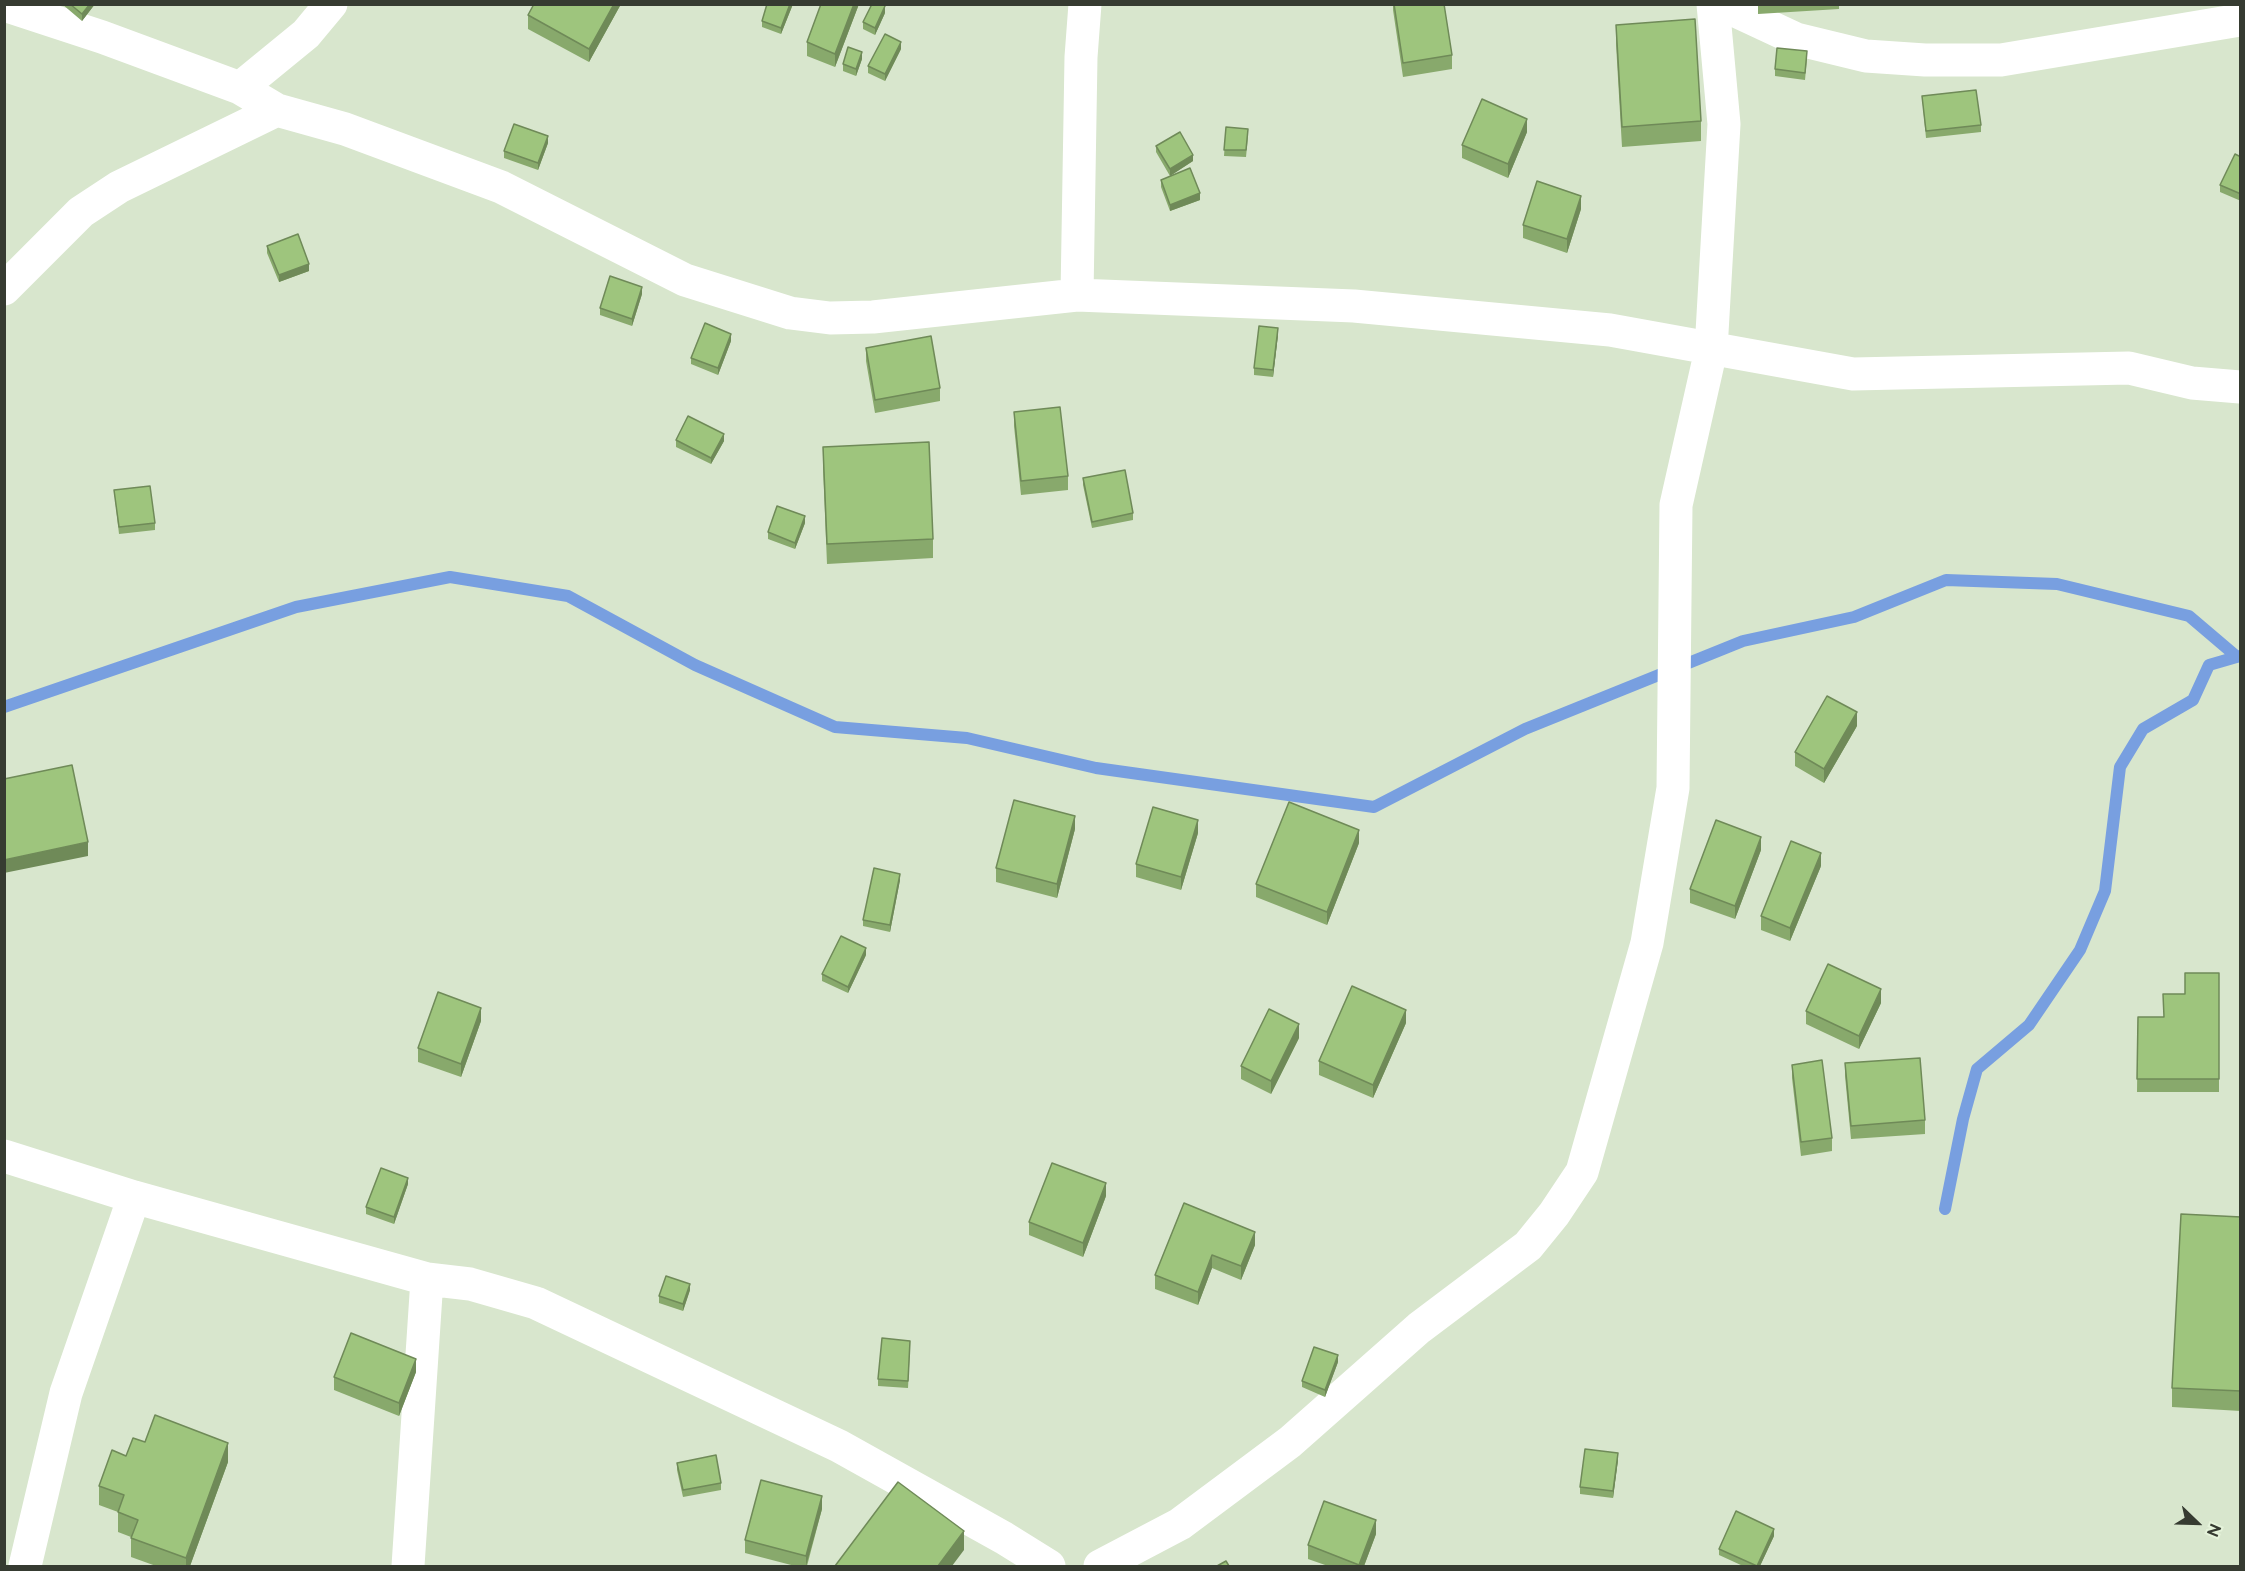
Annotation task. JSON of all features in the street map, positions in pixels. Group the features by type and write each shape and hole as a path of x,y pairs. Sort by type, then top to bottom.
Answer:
{"street":[{"path":"240,88 306,34 331,4"},
{"path":"1077,295 1081,57 1085,4"},
{"path":"1100,1566 1180,1524 1290,1442 1419,1328 1528,1246 1554,1214 1582,1172 1647,943 1673,788 1676,505 1712,350 1724,124 1713,4"},
{"path":"1721,4 1796,39 1866,56 1925,60 2001,60 2241,20"},
{"path":"4,5 240,88 277,110 345,129 501,187 686,280 790,313 830,318 873,317 1077,295 1434,312 1611,330 1853,374 2129,368 2192,382 2241,387"},
{"path":"4,289 81,212 110,193 277,110"},
{"path":"4,1156 134,1197 247,1226 427,1279 470,1284 536,1302 839,1446 1004,1538 1049,1566"},
{"path":"25,1566 66,1393 134,1197"},
{"path":"408,1566 427,1279"}],"building":[{"path":"70,4 90,4 82,14"},
{"path":"534,4 614,4 589,49 528,15"},
{"path":"767,4 790,4 781,28 762,21"},
{"path":"821,4 854,4 835,54 807,42"},
{"path":"872,4 885,6 875,28 863,22"},
{"path":"1394,4 1444,4 1452,55 1403,63"},
{"path":"1695,19 1701,121 1622,127 1616,25"},
{"path":"885,34 901,42 885,74 868,66"},
{"path":"848,47 862,52 856,69 843,64"},
{"path":"1777,48 1807,51 1805,73 1775,69"},
{"path":"1976,90 1981,125 1926,131 1922,96"},
{"path":"1482,99 1527,119 1508,164 1462,145"},
{"path":"514,124 548,136 538,163 504,151"},
{"path":"1226,127 1248,129 1246,150 1224,150"},
{"path":"1180,132 1193,155 1170,169 1156,146"},
{"path":"2235,154 2241,157 2241,194 2220,185"},
{"path":"1190,168 1200,193 1170,205 1161,180"},
{"path":"1537,181 1581,196 1567,239 1523,225"},
{"path":"298,234 309,264 279,275 267,246"},
{"path":"610,276 642,287 632,319 600,308"},
{"path":"705,323 731,334 718,368 691,358"},
{"path":"1259,326 1278,328 1273,370 1254,368"},
{"path":"931,336 940,388 875,400 866,348"},
{"path":"1060,407 1068,476 1021,481 1014,412"},
{"path":"688,416 724,434 711,458 676,440"},
{"path":"929,442 933,539 827,544 823,447"},
{"path":"1125,470 1133,513 1092,522 1083,478"},
{"path":"150,486 155,523 119,527 114,490"},
{"path":"777,506 805,516 795,543 768,532"},
{"path":"1827,696 1857,712 1824,769 1795,752"},
{"path":"72,765 88,842 4,860 4,779"},
{"path":"1014,800 1075,816 1057,884 996,868"},
{"path":"1289,802 1359,830 1327,912 1256,884"},
{"path":"1153,807 1198,820 1181,877 1136,864"},
{"path":"1716,820 1761,837 1735,906 1690,889"},
{"path":"1791,841 1821,853 1790,928 1761,916"},
{"path":"874,868 900,874 890,925 863,920"},
{"path":"841,936 866,948 848,987 822,974"},
{"path":"1828,964 1881,989 1859,1036 1806,1011"},
{"path":"2185,973 2219,973 2219,1079 2137,1079 2138,1017 2164,1017 2163,994 2185,994"},
{"path":"1352,986 1406,1010 1373,1085 1319,1061"},
{"path":"438,992 481,1008 461,1064 418,1048"},
{"path":"1269,1009 1299,1024 1271,1081 1241,1066"},
{"path":"1920,1058 1925,1120 1851,1126 1845,1063"},
{"path":"1822,1060 1832,1138 1801,1142 1792,1065"},
{"path":"1052,1163 1106,1183 1083,1243 1029,1222"},
{"path":"381,1168 408,1178 394,1217 366,1207"},
{"path":"1184,1203 1255,1232 1241,1266 1212,1255 1198,1292 1155,1275"},
{"path":"2181,1214 2241,1217 2241,1391 2172,1388"},
{"path":"666,1276 690,1284 683,1304 659,1296"},
{"path":"351,1333 416,1359 399,1403 334,1377"},
{"path":"882,1338 910,1341 908,1381 878,1379"},
{"path":"1314,1347 1338,1355 1325,1390 1302,1381"},
{"path":"155,1415 228,1443 186,1558 131,1538 138,1520 118,1512 124,1495 99,1486 112,1450 126,1456 133,1438 145,1442"},
{"path":"1585,1449 1618,1453 1613,1491 1580,1487"},
{"path":"716,1455 721,1483 683,1490 677,1463"},
{"path":"761,1480 822,1496 806,1556 745,1540"},
{"path":"898,1482 964,1531 938,1566 835,1566"},
{"path":"1324,1501 1376,1520 1359,1565 1308,1545"},
{"path":"1736,1511 1774,1529 1757,1566 1719,1549"},
{"path":"1226,1561 1229,1566 1217,1566"}],"waterway":[{"path":"4,707 296,607 450,577 568,596 695,665 835,727 967,738 1096,768 1374,807 1525,729 1743,641 1854,617 1946,580 2057,584 2189,616 2236,656"},
{"path":"1945,1209 1963,1119 1977,1069 2029,1025 2080,950 2105,891 2120,767 2143,729 2193,700 2209,665 2240,656"}]}
